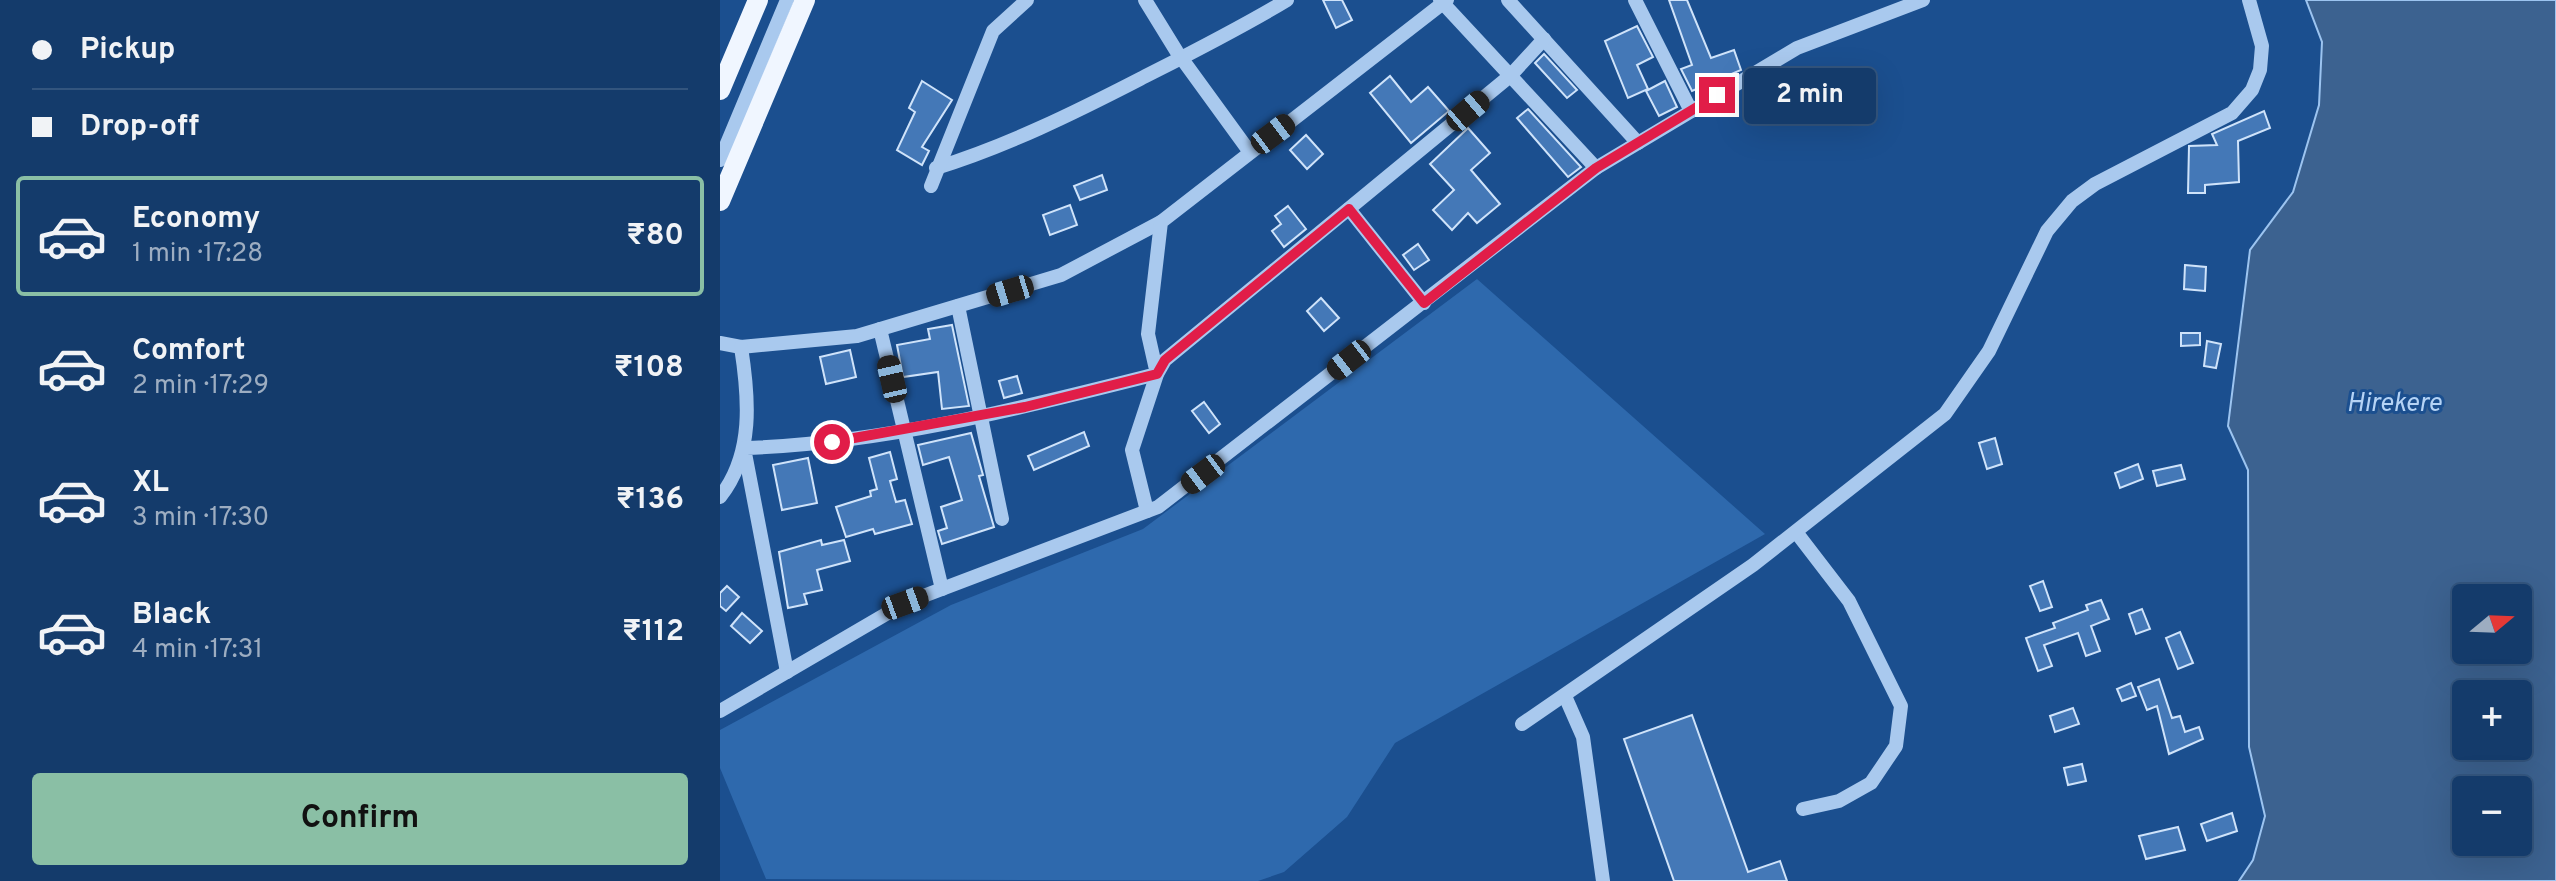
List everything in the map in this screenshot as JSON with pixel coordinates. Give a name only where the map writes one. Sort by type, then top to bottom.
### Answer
[{"type":"main road","points":[[720,90],[758,0]]},
{"type":"main road","points":[[720,201],[805,0]]},
{"type":"street","points":[[720,137],[779,0]]},
{"type":"street","points":[[720,160],[787,0]]},
{"type":"street","points":[[931,186],[993,31],[1027,0]]},
{"type":"street","points":[[1145,0],[1181,58],[1249,151]]},
{"type":"street","points":[[936,168],[973,157],[1067,116],[1287,0]]},
{"type":"street","points":[[1508,0],[1638,143]]},
{"type":"street","points":[[1635,0],[1691,111]]},
{"type":"street","points":[[720,711],[905,603],[1158,507],[1596,168],[1797,48],[1923,0]]},
{"type":"street","points":[[1522,724],[1796,532],[1945,414],[1989,351],[2047,231],[2072,201],[2095,184],[2232,113],[2242,101],[2260,70],[2262,46],[2249,0]]},
{"type":"street","points":[[720,343],[741,347],[857,336],[1061,275],[1161,222],[1443,1],[1596,168]]},
{"type":"street","points":[[1147,511],[1132,450],[1157,374],[1165,360],[1510,76],[1544,39]]},
{"type":"street","points":[[1349,209],[1424,303]]},
{"type":"street","points":[[1157,374],[1148,334],[1161,222]]},
{"type":"street","points":[[958,306],[1002,519]]},
{"type":"street","points":[[880,329],[942,589]]},
{"type":"street","points":[[741,347],[749,395],[744,448],[787,672]]},
{"type":"street","points":[[744,448],[808,446],[904,429],[981,415],[1157,374]]},
{"type":"street","points":[[720,497],[728,487],[744,448]]},
{"type":"street","points":[[1796,532],[1849,601],[1901,706],[1896,746],[1871,783],[1839,801],[1803,809]]},
{"type":"street","points":[[1565,696],[1583,737],[1603,881]]},
{"type":"shaded area","points":[[1477,279],[1765,534],[1395,743],[1347,817],[1284,872],[1258,881],[766,879],[720,768],[720,730],[951,605],[1143,529]]},
{"type":"water","name":"Hirekere","points":[[2306,0],[2556,0],[2556,881],[2239,881],[2253,860],[2265,816],[2249,747],[2248,470],[2228,426],[2250,250],[2293,192],[2319,105],[2322,42]]},
{"type":"building","points":[[1323,0],[1342,0],[1352,20],[1336,28]]},
{"type":"building","points":[[1669,0],[1687,0],[1711,58],[1734,50],[1741,70],[1692,91],[1681,69],[1692,65]]},
{"type":"building","points":[[1637,26],[1653,57],[1637,65],[1648,89],[1628,98],[1605,41]]},
{"type":"building","points":[[1544,54],[1577,90],[1567,98],[1535,63]]},
{"type":"building","points":[[1390,76],[1411,102],[1428,87],[1449,111],[1411,143],[1370,93]]},
{"type":"building","points":[[922,81],[952,100],[922,147],[929,151],[922,165],[897,150],[915,112],[909,108]]},
{"type":"building","points":[[1665,81],[1677,107],[1659,116],[1646,91]]},
{"type":"building","points":[[1528,109],[1581,167],[1568,177],[1517,118]]},
{"type":"building","points":[[2264,111],[2270,128],[2238,141],[2239,182],[2205,185],[2205,193],[2188,193],[2189,146],[2217,145],[2212,134]]},
{"type":"building","points":[[1468,128],[1490,153],[1471,170],[1500,204],[1477,223],[1468,213],[1452,230],[1433,210],[1454,190],[1430,164]]},
{"type":"building","points":[[1306,135],[1323,154],[1307,169],[1290,150]]},
{"type":"building","points":[[1102,175],[1107,190],[1080,200],[1074,186]]},
{"type":"building","points":[[1070,205],[1077,225],[1050,235],[1043,215]]},
{"type":"building","points":[[1288,206],[1306,229],[1284,247],[1272,231],[1281,224],[1275,216]]},
{"type":"building","points":[[1418,244],[1429,260],[1414,270],[1403,255]]},
{"type":"building","points":[[2185,265],[2206,267],[2205,291],[2184,289]]},
{"type":"building","points":[[1321,298],[1339,318],[1324,331],[1307,311]]},
{"type":"building","points":[[952,325],[969,406],[942,409],[938,372],[903,377],[897,345],[930,339],[928,329]]},
{"type":"building","points":[[2181,333],[2200,333],[2200,345],[2181,346]]},
{"type":"building","points":[[2207,341],[2221,344],[2216,368],[2204,366]]},
{"type":"building","points":[[850,350],[856,377],[826,384],[820,357]]},
{"type":"building","points":[[1017,376],[1022,393],[1004,398],[999,381]]},
{"type":"building","points":[[1204,402],[1220,424],[1209,433],[1192,411]]},
{"type":"building","points":[[1084,432],[1089,446],[1034,470],[1028,456]]},
{"type":"building","points":[[971,433],[983,475],[979,476],[994,527],[942,544],[938,531],[947,528],[941,507],[962,500],[949,457],[923,465],[918,445]]},
{"type":"building","points":[[1995,438],[2002,464],[1987,469],[1979,443]]},
{"type":"building","points":[[890,452],[897,479],[890,481],[896,502],[905,500],[912,524],[875,534],[873,529],[846,537],[836,507],[871,496],[870,491],[877,489],[869,458]]},
{"type":"building","points":[[808,458],[817,503],[782,510],[773,465]]},
{"type":"building","points":[[2138,464],[2143,479],[2120,488],[2115,473]]},
{"type":"building","points":[[2181,465],[2185,479],[2157,486],[2153,471]]},
{"type":"building","points":[[821,540],[822,545],[844,540],[850,561],[817,570],[822,590],[804,594],[807,604],[788,608],[779,552]]},
{"type":"building","points":[[2043,581],[2052,607],[2040,611],[2030,586]]},
{"type":"building","points":[[727,586],[739,597],[726,611],[720,606],[720,593]]},
{"type":"building","points":[[2101,600],[2109,619],[2091,626],[2100,651],[2086,656],[2078,633],[2044,645],[2052,666],[2038,671],[2026,638],[2055,628],[2053,623],[2088,610],[2086,605]]},
{"type":"building","points":[[2142,609],[2150,629],[2136,634],[2129,614]]},
{"type":"building","points":[[742,613],[762,631],[750,643],[731,626]]},
{"type":"building","points":[[2180,632],[2193,663],[2178,669],[2166,638]]},
{"type":"building","points":[[2159,679],[2172,718],[2180,716],[2185,732],[2199,727],[2203,739],[2169,754],[2157,706],[2147,710],[2138,687]]},
{"type":"building","points":[[2131,683],[2136,696],[2122,701],[2117,689]]},
{"type":"building","points":[[2073,708],[2079,724],[2055,732],[2050,716]]},
{"type":"building","points":[[1692,715],[1748,872],[1780,861],[1787,881],[1674,881],[1624,739]]},
{"type":"building","points":[[2082,764],[2086,781],[2068,785],[2064,768]]},
{"type":"building","points":[[2232,813],[2237,831],[2207,841],[2201,824]]},
{"type":"building","points":[[2178,827],[2185,850],[2146,859],[2139,836]]},
{"type":"route","points":[[832,442],[1025,407],[1157,374],[1165,360],[1349,209],[1424,303],[1596,168],[1717,95]]}]
